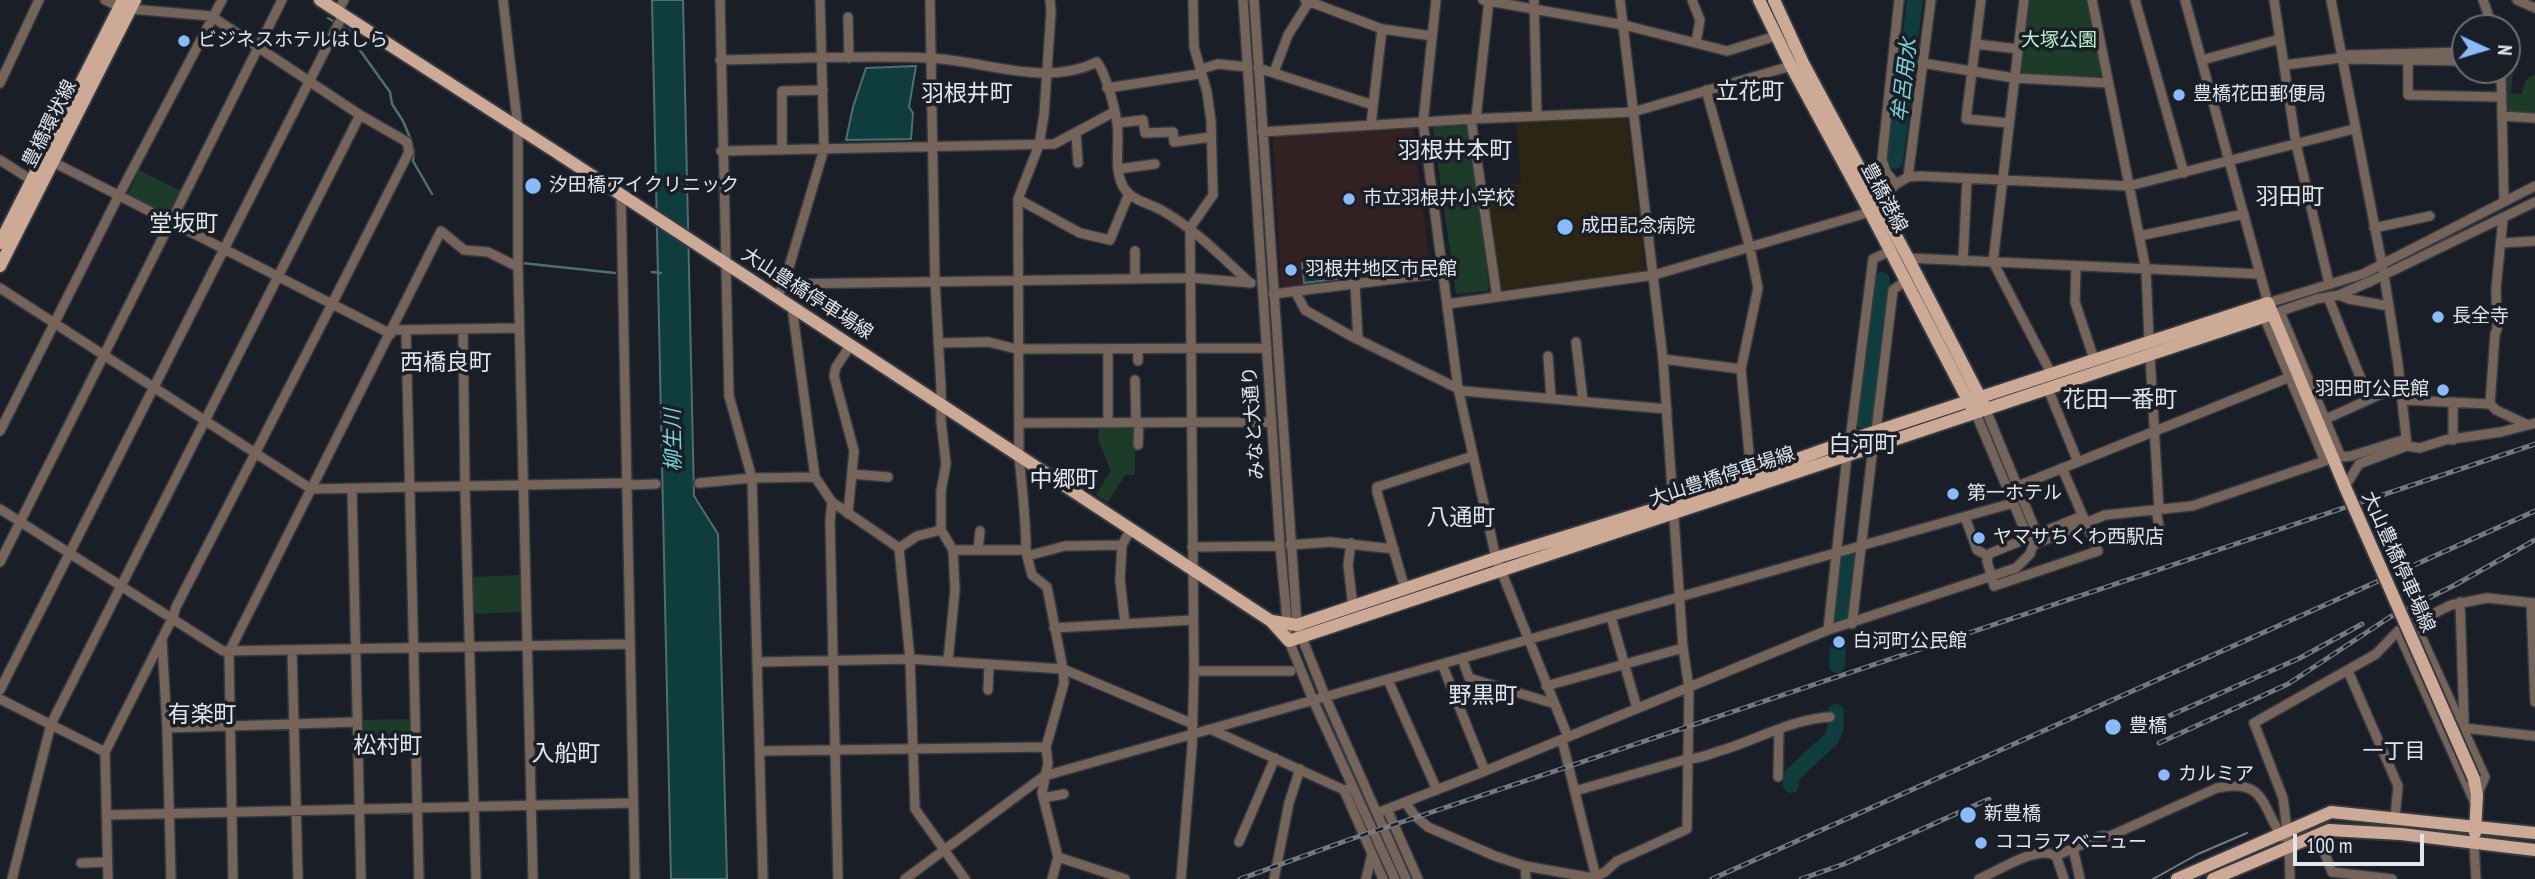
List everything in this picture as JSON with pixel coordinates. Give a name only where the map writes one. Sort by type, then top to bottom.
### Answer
[{"type":"main road","name":"豊橋港線","points":[[1759,0],[1791,66],[1874,208],[1908,257],[1981,407]]},
{"type":"main road","name":"豊橋港線","points":[[1773,0],[1874,208],[1890,251],[1968,402]]},
{"type":"main road","name":"大山豊橋停車場線","points":[[323,1],[342,9],[518,129],[1271,621],[1293,632],[1674,508],[1849,456],[1981,407],[2051,373],[2149,340],[2271,311]]},
{"type":"main road","name":"豊橋環状線","points":[[0,243],[36,183],[53,162],[127,4]]},
{"type":"main road","name":"豊橋環状線","points":[[0,266],[36,183],[127,4]]},
{"type":"main road","name":"大山豊橋停車場線","points":[[1674,508],[1751,474],[1872,433],[1968,402],[1981,407],[2048,389],[2150,356],[2271,311]]},
{"type":"main road","name":"大山豊橋停車場線","points":[[2271,311],[2345,487],[2474,779],[2477,801],[2474,844]]},
{"type":"main road","name":"大山豊橋停車場線","points":[[1293,632],[1405,589],[1499,564]]},
{"type":"main road","points":[[2177,879],[2331,812],[2535,833]]},
{"type":"main road","points":[[2213,879],[2317,834],[2340,829],[2535,850]]},
{"type":"street","points":[[0,83],[39,0]]},
{"type":"street","points":[[105,0],[211,16],[360,115],[407,142],[409,152],[176,607],[105,752],[107,879]]},
{"type":"street","points":[[0,431],[211,16],[222,0]]},
{"type":"street","points":[[0,562],[282,0]]},
{"type":"street","points":[[503,0],[518,129],[519,328],[533,879]]},
{"type":"street","points":[[720,0],[721,151],[729,396],[752,478],[763,879]]},
{"type":"street","points":[[776,297],[784,284],[824,149],[820,0]]},
{"type":"street","points":[[930,0],[935,282],[940,405],[946,464],[941,491],[941,530],[953,550],[955,590],[948,661]]},
{"type":"street","points":[[1050,0],[1044,115],[1039,145],[1018,199],[1018,281],[1019,456],[1026,553],[1032,575],[1047,587],[1064,683],[1046,747],[1048,763],[1044,776],[1043,797],[1058,857],[1052,879]]},
{"type":"street","points":[[1181,879],[1194,671],[1190,228],[1213,195],[1207,92],[1194,47],[1193,0]]},
{"type":"street","name":"みなと大通り","points":[[1243,0],[1262,132],[1285,546]]},
{"type":"street","name":"みなと大通り","points":[[1254,0],[1253,68],[1262,284],[1272,422],[1293,632],[1313,699],[1349,788],[1371,826],[1395,879]]},
{"type":"street","points":[[1274,72],[1288,36],[1307,0],[1382,29],[1432,36]]},
{"type":"street","points":[[1436,0],[1423,121],[1458,388],[1499,564],[1565,739],[1596,877]]},
{"type":"street","points":[[1405,802],[1415,816],[1428,827],[1495,856],[1525,866],[1593,878],[1617,861],[1686,829],[1689,688],[1679,598],[1667,409],[1654,275],[1620,0]]},
{"type":"street","points":[[1692,0],[1700,20],[1696,43]]},
{"type":"street","points":[[1896,184],[1886,172],[1882,159],[1899,0]]},
{"type":"street","points":[[1908,177],[1931,0]]},
{"type":"street","points":[[1980,0],[1966,119],[2009,123]]},
{"type":"street","points":[[2024,0],[1993,262],[2051,373]]},
{"type":"street","points":[[2092,0],[2146,270],[2149,340]]},
{"type":"street","points":[[2136,0],[2184,173]]},
{"type":"street","points":[[1988,556],[2083,520],[2105,515],[2192,506],[2325,461],[2290,377],[2185,0]]},
{"type":"street","points":[[2274,0],[2296,144],[2329,283]]},
{"type":"street","points":[[2331,0],[2383,270],[2407,442]]},
{"type":"street","points":[[2517,0],[2535,8]]},
{"type":"street","points":[[1497,297],[1474,118],[1487,1],[1534,4],[1727,51],[1776,36]]},
{"type":"street","points":[[1534,4],[1537,116]]},
{"type":"street","points":[[0,690],[310,80],[342,9]]},
{"type":"street","points":[[848,17],[849,58]]},
{"type":"street","points":[[1371,124],[1382,29]]},
{"type":"street","points":[[2202,60],[2280,39]]},
{"type":"street","points":[[1976,44],[2018,49]]},
{"type":"street","points":[[2284,65],[2347,55],[2451,52]]},
{"type":"street","points":[[720,60],[931,58],[1045,73],[1081,70],[1097,62],[1102,70],[1117,122],[1118,169],[1121,183],[1128,195],[1160,209],[1190,228],[1250,283]]},
{"type":"street","points":[[2341,58],[2451,61]]},
{"type":"street","points":[[2408,61],[2408,95],[2502,97]]},
{"type":"street","points":[[1922,63],[2014,78],[2108,83]]},
{"type":"street","points":[[1107,88],[1199,74],[1201,69],[1218,64],[1274,72],[1373,106]]},
{"type":"street","points":[[1262,132],[1633,111],[1791,66]]},
{"type":"street","points":[[2502,84],[2504,202]]},
{"type":"street","points":[[782,150],[782,92],[822,90]]},
{"type":"street","points":[[1706,90],[1758,288],[1741,369],[1751,474]]},
{"type":"street","points":[[721,151],[1054,144],[1114,112]]},
{"type":"street","points":[[12,879],[51,724],[360,115]]},
{"type":"street","points":[[2502,116],[2535,118]]},
{"type":"street","points":[[1117,122],[1143,120],[1144,133],[1173,132],[1174,142],[1211,136]]},
{"type":"street","points":[[1447,304],[1654,275],[1874,208],[1896,184],[1908,177],[2129,186],[2354,129]]},
{"type":"street","points":[[1076,133],[1078,163]]},
{"type":"street","points":[[0,160],[36,183]]},
{"type":"street","points":[[53,162],[391,332],[519,328]]},
{"type":"street","points":[[1118,169],[1155,164]]},
{"type":"street","points":[[1963,261],[1967,179]]},
{"type":"street","points":[[2271,311],[2339,295],[2535,187]]},
{"type":"street","points":[[1018,199],[1080,233],[1110,240],[1128,195]]},
{"type":"street","points":[[621,196],[635,879]]},
{"type":"street","points":[[2271,311],[2329,283],[2383,270],[2535,202]]},
{"type":"street","points":[[2139,236],[2244,214]]},
{"type":"street","points":[[2374,228],[2430,216]]},
{"type":"street","points":[[2490,404],[2503,218]]},
{"type":"street","points":[[233,879],[229,652],[441,231],[464,250],[488,252],[518,267]]},
{"type":"street","points":[[2501,243],[2535,241]]},
{"type":"street","points":[[1135,251],[1135,279]]},
{"type":"street","points":[[1851,440],[1873,259],[1890,251]]},
{"type":"street","points":[[1908,257],[2260,274]]},
{"type":"street","points":[[2076,267],[2075,302],[2094,359]]},
{"type":"street","points":[[1273,294],[1443,273]]},
{"type":"street","points":[[784,284],[1190,279],[1262,284]]},
{"type":"street","points":[[1872,433],[1893,290],[1905,281]]},
{"type":"street","points":[[1355,284],[1358,339]]},
{"type":"street","points":[[0,288],[255,455],[312,489],[656,484]]},
{"type":"street","points":[[1295,291],[1305,310],[1458,388],[1667,409]]},
{"type":"street","points":[[2339,295],[2389,306]]},
{"type":"street","points":[[2328,297],[2369,399]]},
{"type":"street","points":[[792,307],[814,477],[832,502],[899,548]]},
{"type":"street","points":[[2271,311],[2326,418],[2341,457],[2407,442],[2420,448],[2532,424]]},
{"type":"street","points":[[463,329],[476,879]]},
{"type":"street","points":[[406,331],[419,879]]},
{"type":"street","points":[[938,342],[989,342],[1020,349],[1267,348]]},
{"type":"street","points":[[1576,342],[1583,401]]},
{"type":"street","points":[[848,514],[853,443],[834,376],[836,367],[850,346]]},
{"type":"street","points":[[1108,349],[1108,423]]},
{"type":"street","points":[[1138,349],[1138,362]]},
{"type":"street","points":[[1548,356],[1551,398]]},
{"type":"street","points":[[2150,356],[2160,532]]},
{"type":"street","points":[[1663,359],[1741,369]]},
{"type":"street","points":[[2018,486],[2290,377]]},
{"type":"street","points":[[1135,380],[1138,445]]},
{"type":"street","points":[[2326,418],[2401,385]]},
{"type":"street","points":[[2048,389],[2078,462]]},
{"type":"street","points":[[2403,400],[2490,404],[2496,410],[2532,424]]},
{"type":"street","points":[[2453,440],[2454,402]]},
{"type":"street","points":[[1379,818],[1387,809],[1828,630],[2016,568],[2030,542],[2018,486],[1981,407]]},
{"type":"street","points":[[1981,407],[2013,503],[2030,542]]},
{"type":"street","points":[[1019,422],[1272,422]]},
{"type":"street","points":[[2345,487],[2358,464],[2407,442]]},
{"type":"street","points":[[1852,624],[1862,545],[1869,449]]},
{"type":"street","points":[[1405,589],[1377,487],[1473,456]]},
{"type":"street","points":[[1828,630],[1849,456]]},
{"type":"street","points":[[1988,556],[1994,586],[2098,551],[2062,468]]},
{"type":"street","points":[[852,474],[888,477]]},
{"type":"street","points":[[699,483],[752,478],[814,477]]},
{"type":"street","points":[[352,490],[361,879]]},
{"type":"street","points":[[832,502],[832,661],[838,879]]},
{"type":"street","points":[[905,879],[945,852],[1044,776],[1192,729],[1210,729],[2013,503]]},
{"type":"street","points":[[0,509],[223,651],[630,643]]},
{"type":"street","points":[[1965,517],[1977,550],[1988,556]]},
{"type":"street","points":[[1125,623],[1120,580],[1122,545],[1131,529]]},
{"type":"street","points":[[899,548],[918,536],[941,530]]},
{"type":"street","points":[[978,550],[980,531]]},
{"type":"street","points":[[1351,543],[1348,565],[1353,607]]},
{"type":"street","points":[[1192,547],[1351,543],[1394,549]]},
{"type":"street","points":[[953,550],[1026,553],[1065,546],[1122,545]]},
{"type":"street","points":[[899,548],[910,659],[915,809],[965,879]]},
{"type":"street","points":[[2284,832],[2283,798],[2254,723],[2376,654],[2398,631],[2460,602],[2487,598],[2533,603],[2535,702]]},
{"type":"street","points":[[2460,602],[2464,728]]},
{"type":"street","points":[[1611,617],[1637,708]]},
{"type":"street","points":[[1054,628],[1192,620]]},
{"type":"street","points":[[2416,623],[2485,777],[2477,801]]},
{"type":"street","points":[[2398,631],[2477,801]]},
{"type":"street","name":"みなと大通り","points":[[1293,632],[1325,696],[1406,879]]},
{"type":"street","points":[[162,640],[170,879]]},
{"type":"street","points":[[1546,686],[1683,648]]},
{"type":"street","points":[[292,651],[298,879]]},
{"type":"street","points":[[1462,658],[1469,678],[1552,703]]},
{"type":"street","points":[[758,662],[910,659],[1063,668],[1192,729]]},
{"type":"street","points":[[988,690],[989,664]]},
{"type":"street","points":[[1442,664],[1485,771]]},
{"type":"street","points":[[1194,671],[1291,671]]},
{"type":"street","points":[[2348,671],[2398,786],[2395,818]]},
{"type":"street","points":[[1388,680],[1437,790]]},
{"type":"street","points":[[0,699],[105,752]]},
{"type":"street","points":[[1575,791],[1695,759],[1741,745],[1779,729],[1830,717]]},
{"type":"street","points":[[167,728],[357,722]]},
{"type":"street","points":[[2464,728],[2535,736]]},
{"type":"street","points":[[1210,729],[1349,788],[1383,879]]},
{"type":"street","points":[[1778,777],[1779,729]]},
{"type":"street","points":[[760,751],[1046,747]]},
{"type":"street","points":[[1239,842],[1275,758]]},
{"type":"street","points":[[1274,879],[1289,803],[1300,769]]},
{"type":"street","points":[[2056,856],[2217,788],[2244,785],[2260,796],[2284,832],[2290,846],[2290,879]]},
{"type":"street","points":[[1043,797],[1064,794]]},
{"type":"street","points":[[106,815],[633,803]]},
{"type":"street","points":[[1387,809],[1418,879]]},
{"type":"street","points":[[2317,834],[2332,872],[2392,879]]},
{"type":"street","points":[[2474,844],[2476,879]]},
{"type":"street","points":[[2073,848],[2080,879]]},
{"type":"street","points":[[1979,879],[2038,852],[2050,852],[2056,856],[2064,879]]},
{"type":"street","points":[[1366,879],[1372,854]]},
{"type":"street","points":[[1058,857],[1125,879]]},
{"type":"street","points":[[81,863],[107,862]]},
{"type":"street","points":[[1525,866],[1526,879]]},
{"type":"shaded area","name":"成田記念病院","points":[[1622,116],[1627,120],[1645,270],[1499,290],[1485,186],[1521,183],[1516,121]]},
{"type":"shaded area","name":"市立羽根井小学校","points":[[1413,129],[1431,271],[1285,289],[1281,287],[1273,141],[1276,136]]},
{"type":"green space","name":"大塚公園","points":[[2030,0],[2086,0],[2102,74],[2099,77],[2024,74],[2021,71]]},
{"type":"green space","points":[[2535,75],[2535,116],[2508,114],[2505,111],[2504,84],[2512,84],[2511,93],[2522,94],[2529,77]]},
{"type":"green space","points":[[1466,124],[1469,127],[1489,287],[1487,291],[1456,294],[1433,129],[1435,126]]},
{"type":"green space","points":[[139,170],[181,191],[169,215],[128,194]]},
{"type":"green space","points":[[1099,427],[1135,427],[1135,475],[1125,475],[1108,502],[1096,495],[1111,470],[1098,440]]},
{"type":"green space","points":[[521,575],[522,612],[472,614],[471,577]]},
{"type":"green space","points":[[411,719],[412,749],[361,749],[361,720]]},
{"type":"water","name":"柳生川","points":[[652,0],[683,0],[694,496],[718,534],[727,879],[671,879]]},
{"type":"water","points":[[916,66],[909,107],[913,113],[911,139],[846,140],[866,68]]},
{"type":"water","points":[[1335,259],[1337,279],[1304,283],[1302,263]]},
{"type":"waterway","name":"牟呂用水","points":[[1895,161],[1915,0]]},
{"type":"waterway","points":[[328,18],[355,35],[354,42],[390,92],[392,104],[411,140],[413,161],[432,194]]},
{"type":"waterway","points":[[522,263],[615,273]]},
{"type":"waterway","points":[[652,272],[661,273]]},
{"type":"waterway","name":"牟呂用水","points":[[1865,422],[1882,280]]},
{"type":"waterway","name":"牟呂用水","points":[[1841,615],[1848,560]]},
{"type":"waterway","name":"牟呂用水","points":[[1837,665],[1838,650]]},
{"type":"waterway","name":"牟呂用水","points":[[1791,785],[1791,776],[1831,739],[1835,731],[1836,712]]},
{"type":"tram line","points":[[2153,879],[2198,854],[2247,833]]},
{"type":"railway","points":[[1240,879],[1348,840],[2535,444]]},
{"type":"railway","points":[[1712,879],[2535,511]]},
{"type":"railway","points":[[2159,743],[2288,684],[2390,617],[2455,585],[2535,540]]},
{"type":"railway","points":[[2144,727],[2300,658],[2362,624]]},
{"type":"railway","points":[[1801,879],[1844,864],[1989,799]]},
{"type":"place","name":"ビジネスホテルはしら","points":[[184,41]]},
{"type":"place","name":"豊橋花田郵便局","points":[[2179,95]]},
{"type":"place","name":"汐田橋アイクリニック","points":[[533,186]]},
{"type":"place","name":"市立羽根井小学校","points":[[1349,199]]},
{"type":"place","name":"成田記念病院","points":[[1565,227]]},
{"type":"place","name":"羽根井地区市民館","points":[[1291,270]]},
{"type":"place","name":"長全寺","points":[[2438,317]]},
{"type":"place","name":"羽田町公民館","points":[[2443,390]]},
{"type":"place","name":"第一ホテル","points":[[1953,494]]},
{"type":"place","name":"ヤマサちくわ西駅店","points":[[1979,538]]},
{"type":"place","name":"白河町公民館","points":[[1839,642]]},
{"type":"place","name":"豊橋","points":[[2113,727]]},
{"type":"place","name":"カルミア","points":[[2164,775]]},
{"type":"place","name":"新豊橋","points":[[1968,815]]},
{"type":"place","name":"ココラアベニュー","points":[[1981,843]]},
{"type":"district","name":"立花町","points":[[1750,92]]},
{"type":"district","name":"羽根井町","points":[[967,94]]},
{"type":"district","name":"羽根井本町","points":[[1455,151]]},
{"type":"district","name":"羽田町","points":[[2290,197]]},
{"type":"district","name":"堂坂町","points":[[184,224]]},
{"type":"district","name":"西橋良町","points":[[446,363]]},
{"type":"district","name":"花田一番町","points":[[2120,400]]},
{"type":"district","name":"白河町","points":[[1863,445]]},
{"type":"district","name":"中郷町","points":[[1064,480]]},
{"type":"district","name":"八通町","points":[[1461,518]]},
{"type":"district","name":"野黒町","points":[[1483,696]]},
{"type":"district","name":"有楽町","points":[[202,715]]},
{"type":"district","name":"松村町","points":[[388,746]]},
{"type":"district","name":"一丁目","points":[[2394,752]]},
{"type":"district","name":"入船町","points":[[566,754]]}]
